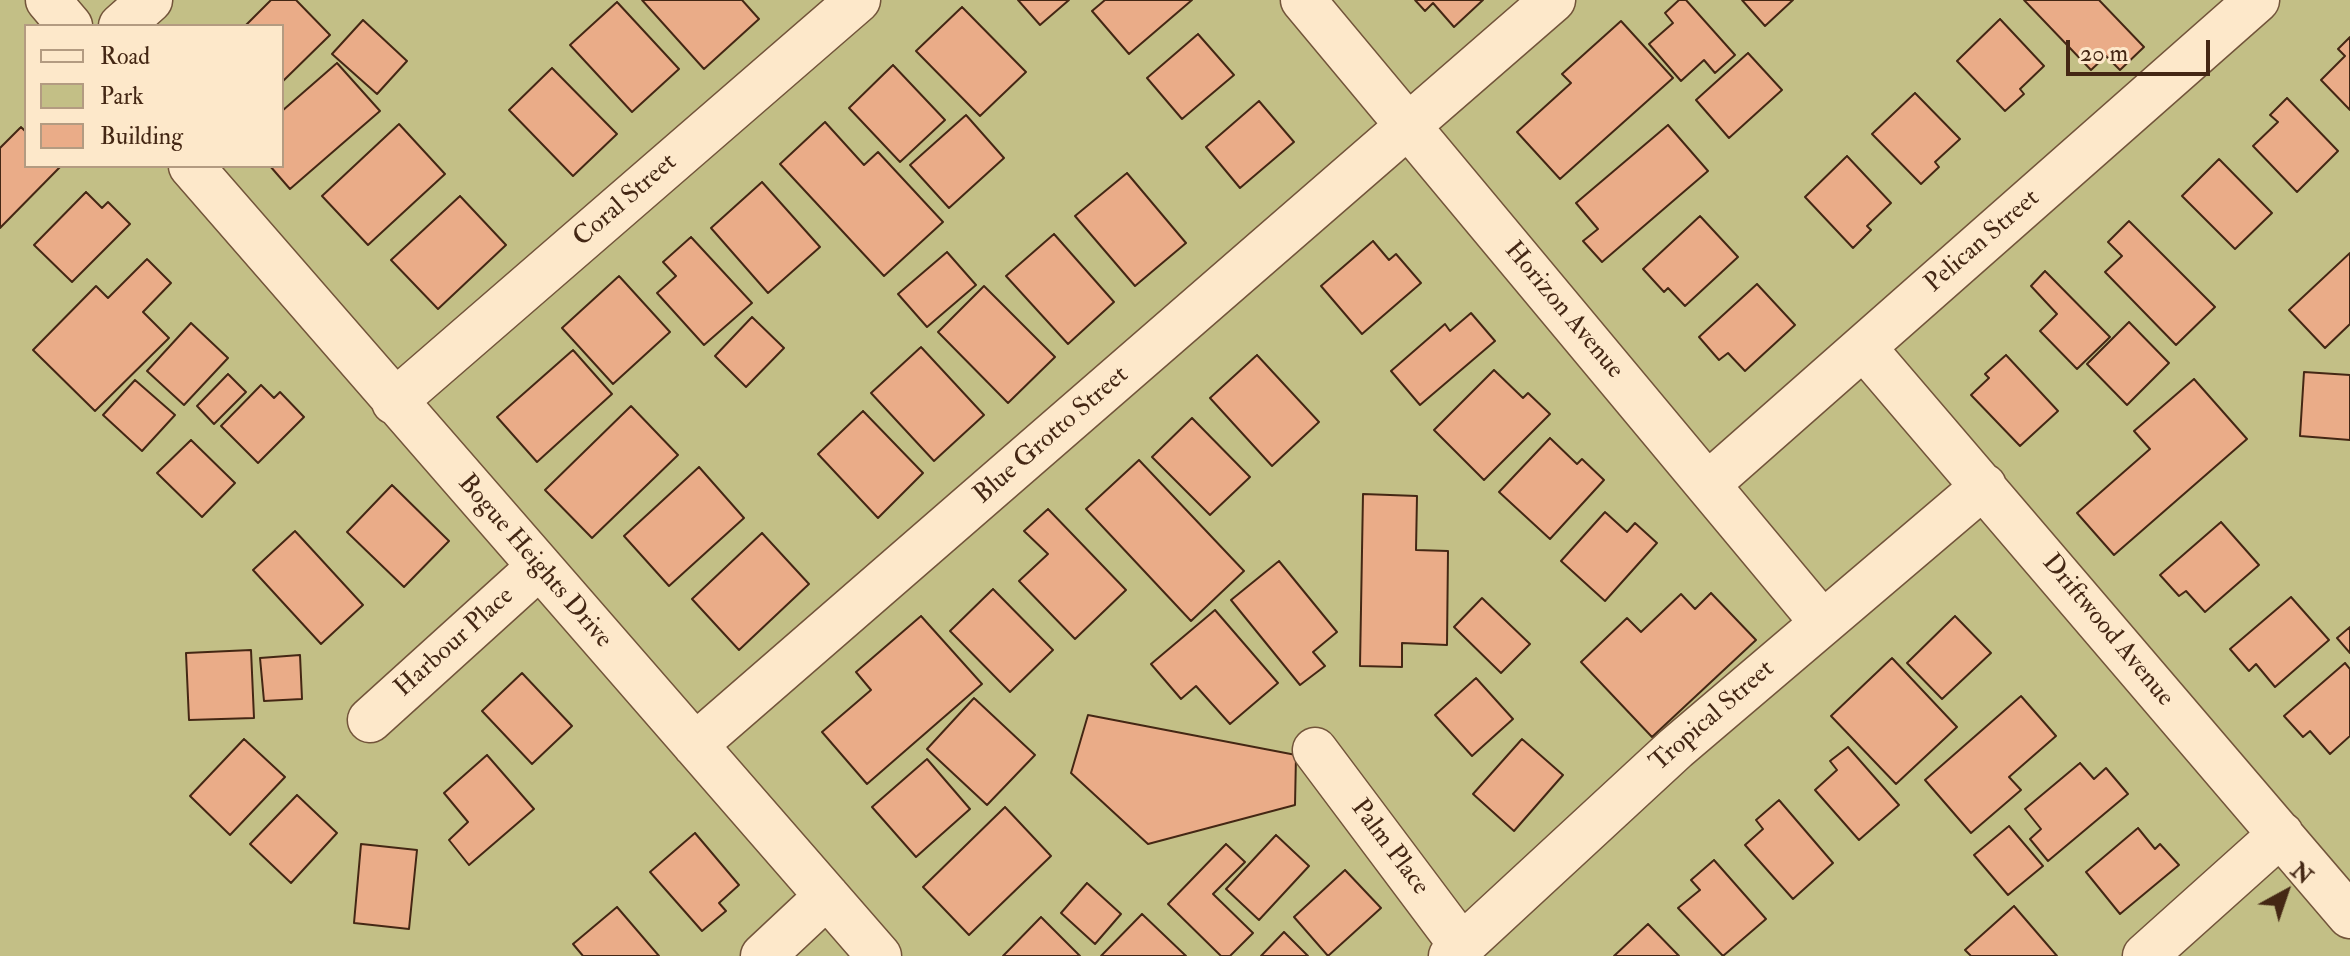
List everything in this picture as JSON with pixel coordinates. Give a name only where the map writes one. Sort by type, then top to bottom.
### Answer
[{"type":"street","points":[[48,0],[68,24]]},
{"type":"street","points":[[123,24],[150,0]]},
{"type":"street","name":"Coral Street","points":[[394,402],[858,0]]},
{"type":"street","name":"Horizon Avenue","points":[[1303,0],[1822,622]]},
{"type":"street","name":"Blue Grotto Street","points":[[695,745],[1553,0]]},
{"type":"street","name":"Pelican Street","points":[[1708,484],[2257,0]]},
{"type":"street","name":"Bogue Heights Drive","points":[[193,168],[879,956]]},
{"type":"street","name":"Driftwood Avenue","points":[[1864,348],[2350,916]]},
{"type":"street","name":"Tropical Street","points":[[1456,951],[1676,748],[1984,486]]},
{"type":"street","name":"Harbour Place","points":[[370,720],[539,567]]},
{"type":"street","name":"Palm Place","points":[[1315,750],[1456,951]]},
{"type":"street","points":[[2145,956],[2281,834]]},
{"type":"street","points":[[763,956],[827,896]]},
{"type":"green space","points":[[0,0],[2350,0],[2350,956],[0,956]]},
{"type":"building","points":[[271,0],[296,0],[330,35],[284,80],[284,24],[247,24]]},
{"type":"building","points":[[642,0],[742,0],[759,19],[704,69]]},
{"type":"building","points":[[1018,0],[1069,0],[1040,25]]},
{"type":"building","points":[[1105,0],[1192,0],[1129,54],[1092,11]]},
{"type":"building","points":[[1415,0],[1483,0],[1454,27],[1433,3],[1425,11]]},
{"type":"building","points":[[1679,0],[1686,0],[1735,55],[1715,73],[1704,60],[1681,81],[1649,44],[1673,23],[1665,13]]},
{"type":"building","points":[[1742,0],[1793,0],[1765,26]]},
{"type":"building","points":[[2024,0],[2099,0],[2144,47],[2120,70],[2106,56],[2091,70]]},
{"type":"building","points":[[617,2],[679,69],[632,112],[570,45]]},
{"type":"building","points":[[962,7],[1026,72],[980,116],[916,51]]},
{"type":"building","points":[[2000,19],[2044,66],[2020,89],[2024,94],[2005,111],[1957,61]]},
{"type":"building","points":[[363,20],[407,61],[377,94],[332,54]]},
{"type":"building","points":[[1621,21],[1673,78],[1560,179],[1517,132],[1571,83],[1562,74]]},
{"type":"building","points":[[1198,34],[1234,75],[1182,119],[1147,78]]},
{"type":"building","points":[[2350,37],[2350,110],[2321,80],[2345,56],[2338,49]]},
{"type":"building","points":[[1748,53],[1782,90],[1729,138],[1696,100]]},
{"type":"building","points":[[337,63],[380,111],[290,189],[272,168],[284,168],[284,109]]},
{"type":"building","points":[[893,65],[945,120],[900,162],[849,108]]},
{"type":"building","points":[[552,68],[617,134],[573,176],[509,110]]},
{"type":"building","points":[[1915,93],[1960,139],[1935,162],[1939,167],[1921,184],[1872,134]]},
{"type":"building","points":[[2287,98],[2338,151],[2297,192],[2253,146],[2278,122],[2270,115]]},
{"type":"building","points":[[1259,101],[1294,142],[1240,188],[1206,147]]},
{"type":"building","points":[[966,115],[1004,158],[949,208],[910,165]]},
{"type":"building","points":[[825,122],[864,165],[878,152],[943,222],[884,276],[780,164]]},
{"type":"building","points":[[399,124],[445,174],[368,245],[322,196]]},
{"type":"building","points":[[1668,125],[1708,171],[1602,262],[1583,241],[1598,229],[1576,203]]},
{"type":"building","points":[[21,127],[24,130],[24,168],[59,168],[0,228],[0,148]]},
{"type":"building","points":[[1847,156],[1891,203],[1867,226],[1871,230],[1853,248],[1805,197]]},
{"type":"building","points":[[2219,159],[2272,213],[2235,249],[2182,196]]},
{"type":"building","points":[[1127,173],[1186,243],[1135,286],[1075,216]]},
{"type":"building","points":[[762,182],[820,247],[768,293],[711,228]]},
{"type":"building","points":[[86,192],[102,208],[108,202],[130,224],[72,282],[34,245]]},
{"type":"building","points":[[460,196],[506,245],[438,309],[391,260]]},
{"type":"building","points":[[1700,216],[1738,257],[1685,306],[1668,288],[1664,292],[1643,269]]},
{"type":"building","points":[[2129,221],[2215,307],[2176,345],[2105,272],[2122,256],[2108,242]]},
{"type":"building","points":[[1054,234],[1114,302],[1068,344],[1006,276]]},
{"type":"building","points":[[691,237],[752,303],[704,345],[657,293],[676,276],[663,262]]},
{"type":"building","points":[[1373,241],[1389,260],[1396,254],[1421,283],[1362,334],[1321,286]]},
{"type":"building","points":[[947,252],[976,285],[927,327],[898,294]]},
{"type":"building","points":[[2350,253],[2350,324],[2325,348],[2289,310]]},
{"type":"building","points":[[147,259],[171,283],[143,312],[169,338],[95,411],[33,350],[96,286],[108,298]]},
{"type":"building","points":[[2045,271],[2110,337],[2077,369],[2040,331],[2057,314],[2031,286]]},
{"type":"building","points":[[619,276],[670,332],[613,384],[562,328]]},
{"type":"building","points":[[1757,284],[1795,325],[1745,371],[1728,353],[1719,360],[1699,337]]},
{"type":"building","points":[[984,286],[1055,357],[1008,403],[938,332]]},
{"type":"building","points":[[1471,313],[1495,341],[1420,405],[1391,371],[1445,324],[1450,331]]},
{"type":"building","points":[[752,317],[784,348],[746,387],[715,356]]},
{"type":"building","points":[[2129,322],[2169,363],[2127,405],[2087,364]]},
{"type":"building","points":[[191,323],[228,358],[184,405],[147,371]]},
{"type":"building","points":[[921,347],[984,415],[934,461],[871,393]]},
{"type":"building","points":[[573,350],[612,394],[537,462],[497,417]]},
{"type":"building","points":[[1257,355],[1319,422],[1272,466],[1210,398]]},
{"type":"building","points":[[2006,355],[2058,411],[2020,446],[1971,395],[1989,378],[1985,374]]},
{"type":"building","points":[[1494,370],[1523,398],[1528,393],[1550,414],[1484,480],[1434,430]]},
{"type":"building","points":[[2304,372],[2350,375],[2350,440],[2300,436]]},
{"type":"building","points":[[228,374],[246,392],[214,424],[197,406]]},
{"type":"building","points":[[2194,379],[2247,439],[2114,555],[2077,513],[2150,449],[2134,431]]},
{"type":"building","points":[[135,380],[175,415],[142,451],[103,415]]},
{"type":"building","points":[[261,385],[274,398],[280,392],[304,417],[258,463],[221,426]]},
{"type":"building","points":[[631,406],[678,455],[592,538],[545,490]]},
{"type":"building","points":[[863,411],[923,473],[878,518],[818,454]]},
{"type":"building","points":[[1192,418],[1250,477],[1210,515],[1152,457]]},
{"type":"building","points":[[1550,438],[1577,464],[1582,459],[1604,480],[1550,539],[1499,492]]},
{"type":"building","points":[[191,440],[235,483],[202,517],[157,473]]},
{"type":"building","points":[[1139,460],[1244,571],[1191,621],[1086,509]]},
{"type":"building","points":[[699,467],[744,518],[669,586],[624,536]]},
{"type":"building","points":[[392,485],[449,541],[404,587],[347,532]]},
{"type":"building","points":[[1363,494],[1417,496],[1416,550],[1448,551],[1447,645],[1402,643],[1402,667],[1360,666]]},
{"type":"building","points":[[1048,509],[1126,590],[1075,639],[1019,581],[1048,554],[1024,531]]},
{"type":"building","points":[[1605,512],[1627,532],[1635,523],[1657,543],[1605,601],[1561,561]]},
{"type":"building","points":[[2221,522],[2259,565],[2205,612],[2186,591],[2179,596],[2160,575]]},
{"type":"building","points":[[295,531],[363,605],[321,644],[253,570]]},
{"type":"building","points":[[762,533],[809,584],[739,650],[692,599]]},
{"type":"building","points":[[1279,561],[1337,632],[1313,652],[1325,666],[1300,685],[1231,600]]},
{"type":"building","points":[[993,589],[1053,650],[1010,692],[950,631]]},
{"type":"building","points":[[1711,593],[1756,640],[1652,737],[1581,662],[1627,618],[1641,632],[1681,594],[1695,609]]},
{"type":"building","points":[[2291,597],[2329,640],[2275,687],[2256,664],[2249,671],[2230,649]]},
{"type":"building","points":[[1482,598],[1530,644],[1501,673],[1454,627]]},
{"type":"building","points":[[1215,610],[1278,683],[1230,724],[1196,686],[1181,699],[1151,664]]},
{"type":"building","points":[[921,616],[982,684],[867,784],[822,732],[871,690],[856,672]]},
{"type":"building","points":[[1955,616],[1991,653],[1942,699],[1907,663]]},
{"type":"building","points":[[2350,627],[2350,653],[2337,638]]},
{"type":"building","points":[[251,650],[254,718],[189,720],[186,653]]},
{"type":"building","points":[[300,655],[302,699],[264,701],[260,658]]},
{"type":"building","points":[[1892,658],[1957,727],[1896,784],[1831,716]]},
{"type":"building","points":[[2345,663],[2350,669],[2350,736],[2330,754],[2310,731],[2303,737],[2284,716]]},
{"type":"building","points":[[522,673],[572,726],[532,764],[482,711]]},
{"type":"building","points":[[1476,678],[1513,719],[1472,756],[1435,715]]},
{"type":"building","points":[[2021,696],[2056,736],[2009,777],[2021,790],[1971,833],[1925,780]]},
{"type":"building","points":[[974,698],[1035,755],[987,805],[927,749]]},
{"type":"building","points":[[1088,715],[1296,755],[1295,805],[1148,844],[1071,773]]},
{"type":"building","points":[[244,739],[285,777],[230,835],[190,796]]},
{"type":"building","points":[[1522,739],[1563,775],[1514,831],[1473,794]]},
{"type":"building","points":[[1848,747],[1899,805],[1859,840],[1815,790],[1837,770],[1830,761]]},
{"type":"building","points":[[487,755],[534,809],[469,865],[449,840],[468,822],[444,793]]},
{"type":"building","points":[[927,759],[970,809],[916,857],[872,807]]},
{"type":"building","points":[[2080,763],[2094,779],[2106,768],[2128,794],[2048,861],[2030,839],[2041,829],[2025,809]]},
{"type":"building","points":[[297,795],[337,833],[291,883],[250,844]]},
{"type":"building","points":[[1779,800],[1833,863],[1793,899],[1745,845],[1763,829],[1756,820]]},
{"type":"building","points":[[1005,807],[1051,856],[969,935],[923,887]]},
{"type":"building","points":[[2009,826],[2043,866],[2008,895],[1974,855]]},
{"type":"building","points":[[2138,828],[2155,849],[2160,844],[2179,865],[2120,914],[2086,872]]},
{"type":"building","points":[[695,833],[739,885],[719,903],[726,911],[702,931],[650,872]]},
{"type":"building","points":[[1276,835],[1309,866],[1259,920],[1226,889]]},
{"type":"building","points":[[361,844],[417,850],[409,929],[354,923]]},
{"type":"building","points":[[1226,844],[1245,862],[1213,894],[1253,933],[1230,956],[1221,956],[1168,904]]},
{"type":"building","points":[[1714,860],[1766,919],[1723,956],[1678,908],[1700,890],[1691,880]]},
{"type":"building","points":[[1345,870],[1381,908],[1328,956],[1294,917]]},
{"type":"building","points":[[1087,883],[1121,914],[1095,944],[1061,913]]},
{"type":"building","points":[[2014,906],[2057,956],[1971,956],[1965,950]]},
{"type":"building","points":[[617,907],[659,956],[583,956],[573,944]]},
{"type":"building","points":[[1142,914],[1186,956],[1101,956]]},
{"type":"building","points":[[1041,917],[1080,956],[1003,956]]},
{"type":"building","points":[[1648,924],[1679,956],[1614,956]]},
{"type":"building","points":[[1284,932],[1308,956],[1261,956]]}]
